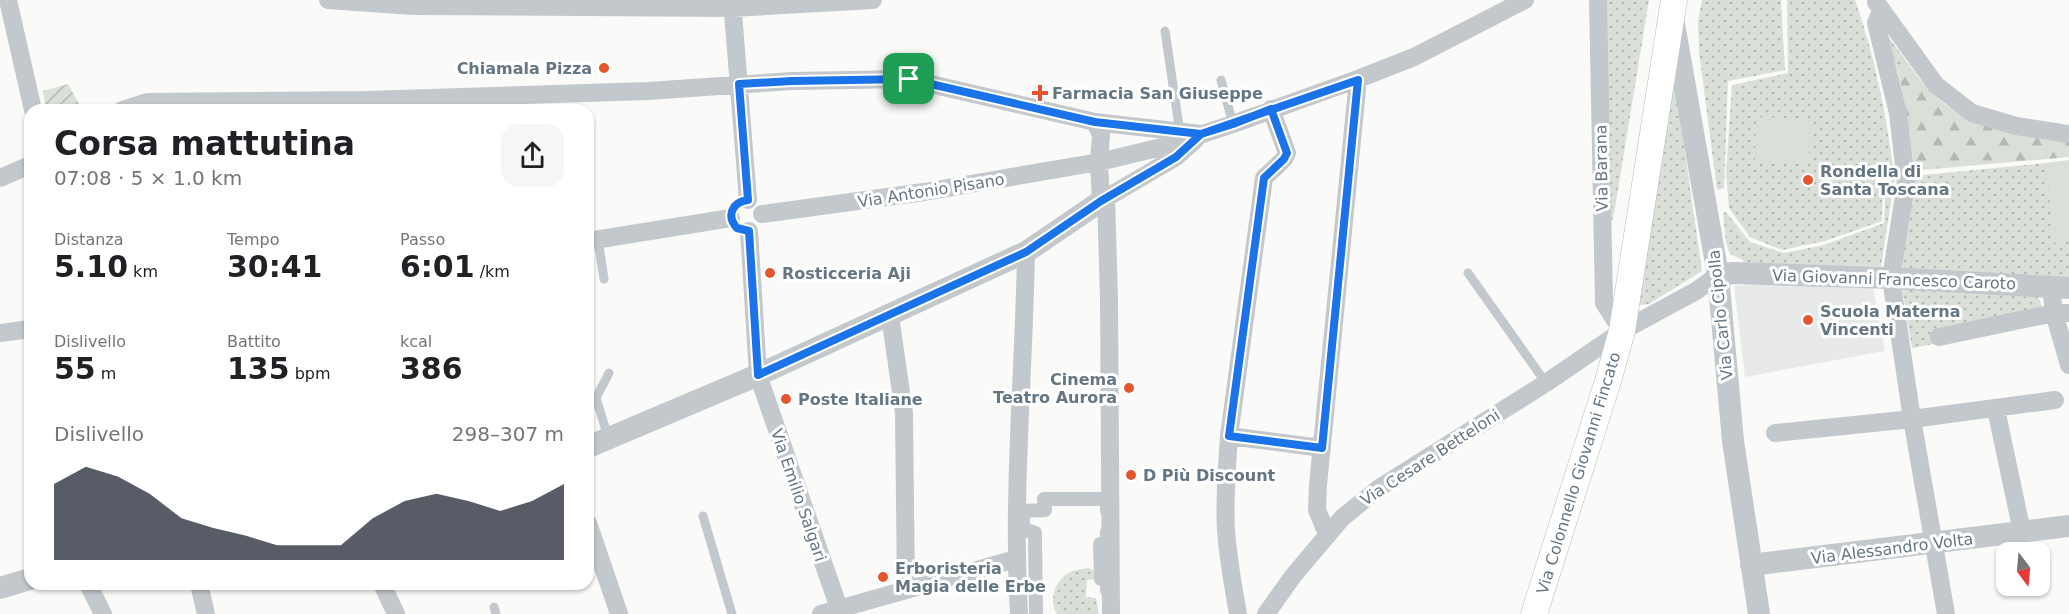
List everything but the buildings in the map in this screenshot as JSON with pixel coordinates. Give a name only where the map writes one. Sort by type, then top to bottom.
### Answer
[{"type":"main road","points":[[1622,331],[1673,8]]},
{"type":"main road","name":"Via Colonnello Giovanni Fincato","points":[[1534,614],[1622,331]]},
{"type":"street","points":[[8,0],[32,104]]},
{"type":"street","points":[[331,0],[412,6],[732,4],[873,0]]},
{"type":"street","name":"Via Antonio Pisano","points":[[762,214],[924,192],[1099,162],[1166,146],[1358,80],[1414,57],[1525,0]]},
{"type":"street","name":"Via Barana","points":[[1598,0],[1604,303],[1622,331]]},
{"type":"street","points":[[732,4],[748,200]]},
{"type":"street","points":[[1879,5],[1936,85],[1972,113],[2016,126],[2069,134]]},
{"type":"street","points":[[1879,5],[1876,23],[1898,113],[1906,183],[1891,278],[1912,419],[1946,614]]},
{"type":"street","name":"Via Carlo Cipolla","points":[[1673,8],[1718,275],[1733,441],[1759,614]]},
{"type":"street","points":[[386,104],[648,91],[792,81],[909,79],[1095,122],[1201,134]]},
{"type":"street","points":[[1327,534],[1317,510],[1358,80]]},
{"type":"street","points":[[141,104],[147,102],[293,104]]},
{"type":"street","points":[[1238,614],[1230,571],[1226,528],[1229,436],[1264,178],[1284,159],[1287,153],[1271,109]]},
{"type":"street","points":[[1095,122],[1101,135],[1099,162],[1104,199],[1109,299],[1111,614]]},
{"type":"street","points":[[594,445],[758,375],[1026,252],[1104,199],[1176,157],[1201,134]]},
{"type":"street","points":[[0,178],[24,168]]},
{"type":"street","points":[[748,200],[757,204],[762,214],[759,225],[749,231],[737,228],[731,218],[735,205],[748,200]]},
{"type":"street","points":[[594,240],[731,218]]},
{"type":"street","name":"Via Emilio Salgari","points":[[749,231],[758,375],[839,612]]},
{"type":"street","points":[[1019,614],[1016,490],[1026,252]]},
{"type":"street","name":"Via Giovanni Francesco Caroto","points":[[1718,275],[1732,273],[1891,278],[2060,287]]},
{"type":"street","points":[[1622,331],[1696,291],[1718,275]]},
{"type":"street","points":[[2060,287],[2069,366]]},
{"type":"street","points":[[1939,337],[2062,313]]},
{"type":"street","points":[[890,316],[904,413],[906,590]]},
{"type":"street","points":[[0,333],[24,330]]},
{"type":"street","name":"Via Cesare Betteloni","points":[[1266,614],[1327,534],[1342,518],[1379,488],[1622,331]]},
{"type":"street","points":[[1775,433],[1912,419],[2055,400]]},
{"type":"street","points":[[1996,408],[2022,532]]},
{"type":"street","points":[[1229,436],[1322,448]]},
{"type":"street","points":[[1036,614],[1035,533],[1023,529],[1023,511],[1044,510],[1044,499],[1107,499],[1107,544],[1100,544],[1101,579],[1107,579],[1107,614],[1102,614]]},
{"type":"street","name":"Via Alessandro Volta","points":[[1751,565],[2069,526]]},
{"type":"street","points":[[594,541],[619,614]]},
{"type":"street","points":[[821,614],[839,612],[906,590],[1016,559]]},
{"type":"street","points":[[0,588],[24,581]]},
{"type":"street","points":[[91,590],[103,614]]},
{"type":"street","points":[[200,590],[206,614]]},
{"type":"street","points":[[385,590],[396,614]]},
{"type":"lane","points":[[1165,31],[1180,133]]},
{"type":"lane","points":[[1221,80],[1233,124]]},
{"type":"lane","points":[[594,244],[604,279]]},
{"type":"lane","points":[[1468,273],[1546,382]]},
{"type":"lane","points":[[609,373],[596,398],[609,439]]},
{"type":"lane","points":[[703,516],[732,614]]},
{"type":"shaded area","name":"Scuola Materna Vincenti","points":[[1767,284],[1873,288],[1885,351],[1745,377],[1734,286]]},
{"type":"green space","points":[[1605,0],[1649,0],[1613,220],[1608,220]]},
{"type":"green space","points":[[1702,0],[1781,0],[1785,70],[1728,81],[1724,188],[1717,190],[1699,51],[1698,21]]},
{"type":"green space","points":[[1787,0],[1855,0],[1879,85],[1894,173],[1883,175],[1882,221],[1825,241],[1782,250],[1750,237],[1729,208],[1726,172],[1732,85],[1788,73]]},
{"type":"green space","points":[[1885,32],[1910,66],[1898,72]]},
{"type":"green space","points":[[1910,66],[1931,92],[1961,114],[2013,133],[2069,142],[2069,157],[1911,171],[1905,104],[1898,72]]},
{"type":"green space","points":[[1674,76],[1702,271],[1649,304],[1641,305],[1638,304]]},
{"type":"green space","points":[[68,84],[79,104],[45,104],[43,91]]},
{"type":"green space","points":[[1756,117],[1811,119],[1809,164],[1755,162]]},
{"type":"green space","points":[[2069,160],[2069,241],[2054,243],[2046,163]]},
{"type":"green space","points":[[2069,161],[2069,281],[1903,268],[1912,176]]},
{"type":"green space","points":[[1895,177],[1881,266],[1743,264],[1743,260],[1730,254],[1726,243],[1723,213],[1726,212],[1750,242],[1784,253],[1824,245],[1884,223],[1886,178]]},
{"type":"green space","points":[[1902,288],[2037,295],[2041,309],[1939,343],[1912,348]]},
{"type":"green space","points":[[1089,568],[1094,571],[1097,579],[1087,580],[1086,597],[1096,598],[1099,614],[1057,614],[1053,597],[1060,580],[1070,572]]},
{"type":"place","name":"Chiamala Pizza","points":[[604,68]]},
{"type":"place","name":"Farmacia San Giuseppe","points":[[1040,93]]},
{"type":"place","name":"Rondella di Santa Toscana","points":[[1808,180]]},
{"type":"place","name":"Rosticceria Aji","points":[[770,273]]},
{"type":"place","name":"Scuola Materna Vincenti","points":[[1808,320]]},
{"type":"place","name":"Cinema Teatro Aurora","points":[[1129,388]]},
{"type":"place","name":"Poste Italiane","points":[[786,399]]},
{"type":"place","name":"D Più Discount","points":[[1131,475]]},
{"type":"place","name":"Erboristeria Magia delle Erbe","points":[[883,577]]},
{"type":"route","points":[[909,79],[739,84],[748,200],[735,205],[731,218],[737,228],[749,231],[758,375],[1026,252],[1101,201],[1176,157],[1201,134],[1271,109],[1287,153],[1284,159],[1264,178],[1229,436],[1322,448],[1358,80],[1271,109],[1233,124],[1201,134],[1095,122],[909,79]]}]
